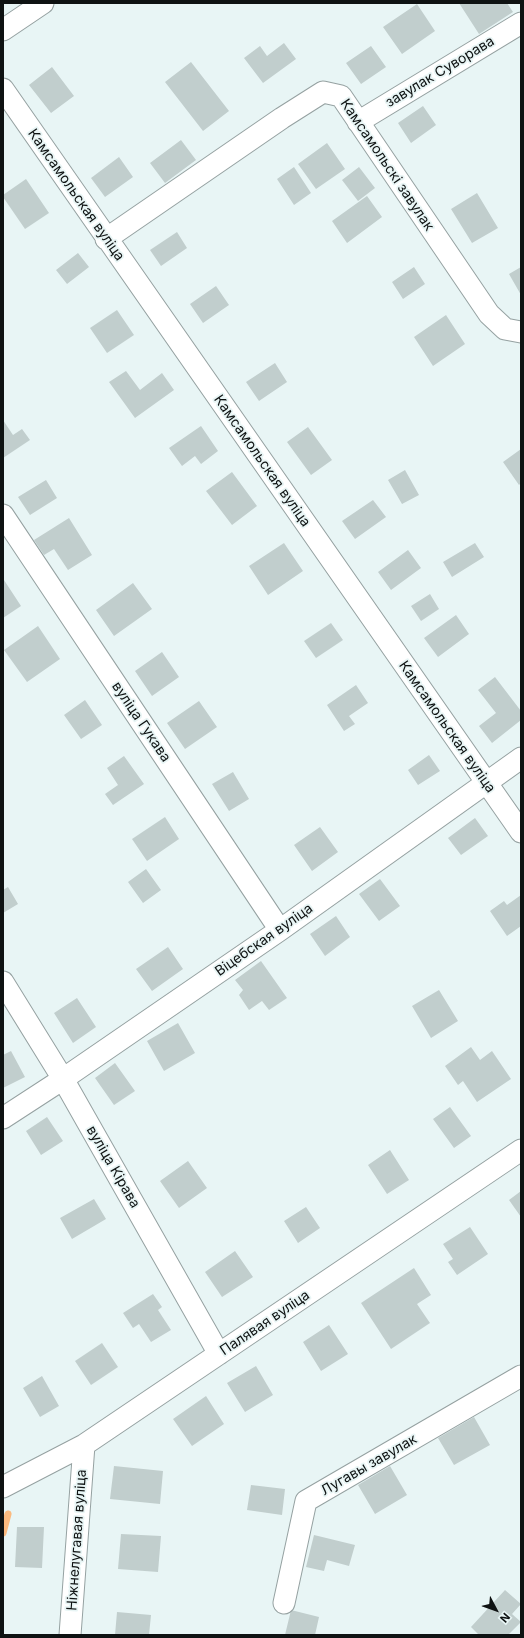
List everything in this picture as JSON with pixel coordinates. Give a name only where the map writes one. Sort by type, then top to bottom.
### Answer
[{"type":"street","points":[[3,30],[43,3]]},
{"type":"street","name":"завулак Суворава","points":[[358,122],[521,23]]},
{"type":"street","name":"Камсамольская вуліца","points":[[3,89],[106,239],[521,832]]},
{"type":"street","name":"Камсамольскі завулак","points":[[106,239],[282,118],[323,92],[341,96],[489,314],[505,329],[521,332]]},
{"type":"street","name":"вуліца Гукава","points":[[3,515],[280,930]]},
{"type":"street","name":"Віцебская вуліца","points":[[3,1118],[63,1079],[280,930],[521,758]]},
{"type":"street","name":"вуліца Кірава","points":[[3,982],[63,1079],[219,1354]]},
{"type":"street","name":"Палявая вуліца","points":[[3,1487],[84,1445],[521,1150]]},
{"type":"street","name":"Лугавы завулак","points":[[284,1603],[306,1501],[521,1376]]},
{"type":"street","name":"Ніжнелугавая вуліца","points":[[70,1635],[84,1445]]},
{"type":"building","points":[[459,3],[507,3],[513,12],[479,34]]},
{"type":"building","points":[[417,4],[435,31],[402,54],[383,27]]},
{"type":"building","points":[[284,43],[296,59],[263,83],[244,58],[260,46],[267,56]]},
{"type":"building","points":[[371,46],[386,67],[361,84],[346,63]]},
{"type":"building","points":[[191,62],[229,111],[203,131],[165,82]]},
{"type":"building","points":[[52,67],[74,96],[51,113],[29,85]]},
{"type":"building","points":[[423,106],[436,125],[411,143],[398,123]]},
{"type":"building","points":[[181,140],[196,160],[165,183],[150,163]]},
{"type":"building","points":[[327,143],[345,169],[316,189],[298,164]]},
{"type":"building","points":[[119,157],[133,177],[105,197],[91,178]]},
{"type":"building","points":[[294,167],[311,193],[294,205],[277,179]]},
{"type":"building","points":[[359,167],[375,188],[358,201],[342,180]]},
{"type":"building","points":[[26,179],[49,213],[25,229],[3,195]]},
{"type":"building","points":[[477,193],[498,228],[472,243],[451,209]]},
{"type":"building","points":[[367,196],[382,217],[347,243],[332,221]]},
{"type":"building","points":[[177,232],[187,248],[161,266],[150,250]]},
{"type":"building","points":[[78,253],[89,267],[67,284],[56,270]]},
{"type":"building","points":[[414,267],[425,284],[403,299],[392,282]]},
{"type":"building","points":[[521,267],[521,295],[509,274]]},
{"type":"building","points":[[216,286],[229,305],[203,323],[190,304]]},
{"type":"building","points":[[117,310],[134,335],[107,353],[90,328]]},
{"type":"building","points":[[446,315],[465,344],[433,366],[414,337]]},
{"type":"building","points":[[275,363],[287,382],[259,401],[246,382]]},
{"type":"building","points":[[126,371],[140,390],[162,373],[174,390],[135,418],[109,382]]},
{"type":"building","points":[[3,420],[13,435],[22,429],[30,440],[3,458]]},
{"type":"building","points":[[201,426],[218,451],[201,464],[195,456],[182,466],[169,448]]},
{"type":"building","points":[[308,427],[332,460],[311,475],[287,442]]},
{"type":"building","points":[[521,449],[521,483],[519,485],[503,462]]},
{"type":"building","points":[[405,470],[419,495],[402,504],[388,480]]},
{"type":"building","points":[[232,472],[257,506],[232,525],[206,491]]},
{"type":"building","points":[[46,480],[57,498],[30,515],[18,497]]},
{"type":"building","points":[[373,500],[386,517],[355,539],[342,521]]},
{"type":"building","points":[[69,518],[92,555],[68,570],[54,549],[44,555],[34,540]]},
{"type":"building","points":[[284,543],[303,571],[268,595],[249,566]]},
{"type":"building","points":[[475,543],[484,557],[452,577],[443,562]]},
{"type":"building","points":[[408,550],[421,568],[391,590],[378,572]]},
{"type":"building","points":[[4,580],[21,606],[3,618],[3,581]]},
{"type":"building","points":[[133,583],[152,609],[114,636],[96,610]]},
{"type":"building","points":[[430,594],[439,609],[421,621],[411,606]]},
{"type":"building","points":[[456,615],[469,634],[438,657],[424,638]]},
{"type":"building","points":[[331,623],[343,640],[316,658],[304,641]]},
{"type":"building","points":[[38,626],[60,659],[27,682],[4,650]]},
{"type":"building","points":[[162,652],[179,677],[152,696],[135,671]]},
{"type":"building","points":[[495,677],[521,711],[521,720],[492,743],[479,726],[496,713],[478,690]]},
{"type":"building","points":[[356,685],[368,703],[349,716],[355,724],[344,731],[327,705]]},
{"type":"building","points":[[85,700],[102,725],[81,739],[64,715]]},
{"type":"building","points":[[199,701],[217,727],[185,749],[167,723]]},
{"type":"building","points":[[429,755],[440,771],[418,785],[408,770]]},
{"type":"building","points":[[124,756],[144,784],[113,805],[105,794],[118,785],[107,768]]},
{"type":"building","points":[[233,772],[249,799],[229,811],[212,784]]},
{"type":"building","points":[[165,817],[179,839],[147,861],[132,839]]},
{"type":"building","points":[[475,818],[488,836],[461,855],[448,838]]},
{"type":"building","points":[[320,827],[338,852],[312,871],[294,845]]},
{"type":"building","points":[[146,869],[161,890],[143,903],[128,882]]},
{"type":"building","points":[[380,879],[400,906],[379,921],[359,894]]},
{"type":"building","points":[[8,887],[18,904],[3,913],[3,890]]},
{"type":"building","points":[[521,895],[521,926],[507,936],[490,911],[504,901],[507,905]]},
{"type":"building","points":[[336,916],[350,937],[325,956],[310,934]]},
{"type":"building","points":[[168,947],[183,969],[152,991],[136,969]]},
{"type":"building","points":[[261,961],[287,998],[269,1010],[262,1001],[249,1010],[239,995],[243,990],[235,980]]},
{"type":"building","points":[[439,990],[458,1021],[431,1038],[412,1006]]},
{"type":"building","points":[[77,998],[96,1027],[73,1043],[54,1013]]},
{"type":"building","points":[[178,1023],[195,1053],[164,1071],[147,1041]]},
{"type":"building","points":[[471,1047],[480,1060],[492,1051],[511,1079],[477,1102],[463,1081],[458,1085],[445,1066]]},
{"type":"building","points":[[11,1051],[25,1077],[3,1088],[3,1055]]},
{"type":"building","points":[[115,1063],[135,1091],[114,1105],[95,1078]]},
{"type":"building","points":[[450,1107],[471,1136],[454,1148],[433,1119]]},
{"type":"building","points":[[47,1117],[63,1141],[41,1155],[26,1131]]},
{"type":"building","points":[[390,1150],[409,1180],[387,1194],[368,1165]]},
{"type":"building","points":[[188,1161],[207,1188],[179,1208],[160,1181]]},
{"type":"building","points":[[521,1191],[521,1217],[509,1200]]},
{"type":"building","points":[[94,1199],[106,1219],[72,1239],[60,1218]]},
{"type":"building","points":[[306,1207],[320,1228],[298,1243],[284,1221]]},
{"type":"building","points":[[470,1227],[488,1254],[457,1275],[448,1262],[453,1259],[443,1244]]},
{"type":"building","points":[[235,1251],[253,1277],[222,1297],[205,1272]]},
{"type":"building","points":[[414,1268],[431,1295],[417,1304],[430,1323],[391,1349],[361,1303]]},
{"type":"building","points":[[153,1294],[162,1307],[158,1310],[171,1330],[151,1342],[139,1324],[133,1328],[123,1313]]},
{"type":"building","points":[[329,1325],[348,1354],[321,1371],[303,1342]]},
{"type":"building","points":[[102,1343],[118,1367],[91,1385],[75,1361]]},
{"type":"building","points":[[256,1366],[273,1395],[245,1412],[227,1383]]},
{"type":"building","points":[[42,1376],[59,1406],[40,1417],[23,1388]]},
{"type":"building","points":[[206,1396],[224,1424],[192,1446],[173,1419]]},
{"type":"building","points":[[474,1417],[490,1445],[454,1465],[438,1438]]},
{"type":"building","points":[[114,1466],[163,1471],[160,1504],[110,1499]]},
{"type":"building","points":[[390,1466],[407,1495],[375,1514],[358,1485]]},
{"type":"building","points":[[251,1485],[285,1489],[282,1515],[247,1510]]},
{"type":"building","points":[[17,1527],[44,1527],[42,1568],[15,1567]]},
{"type":"building","points":[[121,1534],[161,1536],[158,1572],[118,1569]]},
{"type":"building","points":[[314,1535],[355,1545],[349,1566],[327,1560],[324,1571],[306,1567]]},
{"type":"building","points":[[505,1590],[521,1604],[512,1614],[521,1622],[508,1635],[479,1635],[471,1627]]},
{"type":"building","points":[[291,1610],[319,1617],[315,1635],[285,1635]]},
{"type":"building","points":[[117,1612],[151,1615],[149,1635],[115,1635]]},
{"type":"waterway","points":[[3,1533],[8,1514]]}]
